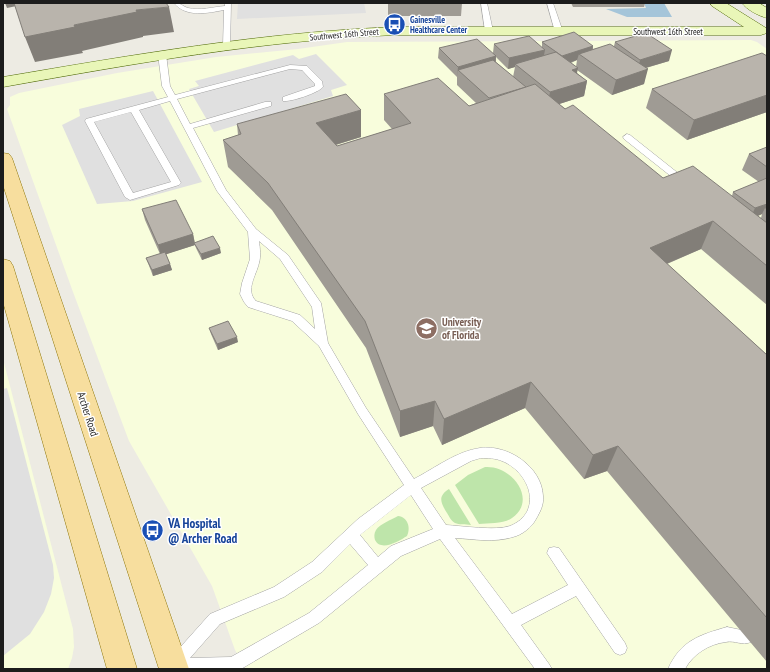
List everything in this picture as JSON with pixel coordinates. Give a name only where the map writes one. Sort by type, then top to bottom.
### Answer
[{"type":"main road","name":"Archer Road","points":[[3,158],[174,667]]},
{"type":"main road","points":[[3,266],[122,669]]},
{"type":"street","points":[[717,3],[764,33]]},
{"type":"street","points":[[749,3],[767,14]]},
{"type":"street","name":"Southwest 16th Street","points":[[3,82],[162,54],[362,32],[764,33]]},
{"type":"lane","points":[[177,3],[181,8],[194,11],[228,5],[227,46]]},
{"type":"lane","points":[[484,3],[489,32]]},
{"type":"lane","points":[[550,3],[559,32]]},
{"type":"lane","points":[[162,54],[166,86],[222,191],[253,231],[284,257],[317,306],[323,343]]},
{"type":"lane","points":[[134,109],[176,183],[130,197],[90,121],[134,109],[172,99],[290,67],[304,68],[319,83],[319,87],[316,90],[286,99]]},
{"type":"lane","points":[[188,128],[268,104]]},
{"type":"lane","points":[[627,138],[694,190]]},
{"type":"lane","points":[[253,231],[255,260],[244,294],[246,300],[252,304],[296,318],[323,343],[362,411],[442,531],[544,669]]},
{"type":"lane","points":[[481,453],[499,454],[516,462],[525,470],[533,482],[537,496],[535,509],[528,522],[513,531],[499,534],[442,531],[396,551],[314,618],[233,665],[174,667],[216,619],[279,592],[317,567],[363,523],[413,486],[468,456],[481,453]]},
{"type":"lane","points":[[351,535],[377,566]]},
{"type":"lane","points":[[554,552],[620,648]]},
{"type":"lane","points":[[510,623],[578,587]]},
{"type":"lane","points":[[676,669],[682,659],[699,643],[727,634],[746,637]]},
{"type":"shaded area","points":[[238,3],[364,3],[366,13],[237,19]]},
{"type":"shaded area","name":"University of Florida","points":[[751,40],[767,49],[767,669],[246,669],[235,650],[212,586],[129,441],[7,109],[10,105],[10,97],[19,93],[117,73],[216,57],[298,49],[347,42]]},
{"type":"shaded area","points":[[316,54],[347,85],[331,90],[333,96],[214,132],[189,89],[199,86],[195,81],[293,55],[299,59]]},
{"type":"shaded area","points":[[153,91],[202,182],[133,201],[97,204],[62,125],[80,116],[79,109]]},
{"type":"shaded area","points":[[3,359],[73,629],[74,647],[68,669],[3,669]]},
{"type":"shaded area","points":[[7,388],[53,565],[54,578],[51,594],[44,612],[30,634],[3,656],[3,389]]},
{"type":"green space","points":[[485,467],[495,468],[504,472],[518,485],[522,493],[523,502],[519,511],[509,520],[479,524],[455,485],[468,475]]},
{"type":"green space","points":[[449,489],[471,525],[457,524],[449,517],[441,500],[443,494]]},
{"type":"green space","points":[[398,516],[404,518],[408,523],[409,530],[407,536],[390,544],[381,545],[374,538],[376,530],[383,524]]},
{"type":"water","points":[[644,3],[664,3],[672,17],[627,17],[606,9],[646,8]]},
{"type":"building","points":[[14,3],[166,3],[169,7],[136,10],[137,12],[25,37]]},
{"type":"building","points":[[574,32],[593,46],[562,56],[542,42]]},
{"type":"building","points":[[646,33],[672,50],[640,60],[615,42]]},
{"type":"building","points":[[529,36],[545,50],[509,58],[494,44]]},
{"type":"building","points":[[477,39],[496,56],[458,67],[439,48]]},
{"type":"building","points":[[610,44],[648,69],[616,80],[579,54]]},
{"type":"building","points":[[556,52],[578,68],[572,70],[587,81],[550,92],[515,64]]},
{"type":"building","points":[[762,53],[767,56],[767,95],[694,120],[652,89]]},
{"type":"building","points":[[493,60],[526,87],[489,98],[458,70]]},
{"type":"building","points":[[438,78],[469,106],[535,84],[565,109],[573,105],[663,178],[693,166],[767,223],[767,266],[713,221],[650,248],[767,355],[767,618],[618,446],[593,455],[531,382],[444,419],[435,401],[400,411],[365,321],[268,183],[223,140],[241,134],[237,124],[346,94],[361,110],[316,123],[337,146],[411,123],[384,94]]},
{"type":"building","points":[[767,147],[767,167],[749,154]]},
{"type":"building","points":[[767,178],[767,204],[755,208],[733,192]]},
{"type":"building","points":[[176,200],[193,234],[158,245],[142,209]]},
{"type":"building","points":[[213,236],[220,248],[201,254],[194,243]]},
{"type":"building","points":[[165,252],[170,264],[152,270],[146,258]]},
{"type":"building","points":[[228,321],[237,337],[217,344],[209,328]]},
{"type":"place","name":"Gainesville Healthcare Center","points":[[395,24]]},
{"type":"place","name":"University of Florida","points":[[427,328]]},
{"type":"place","name":"VA Hospital @ Archer Road","points":[[153,530]]}]
